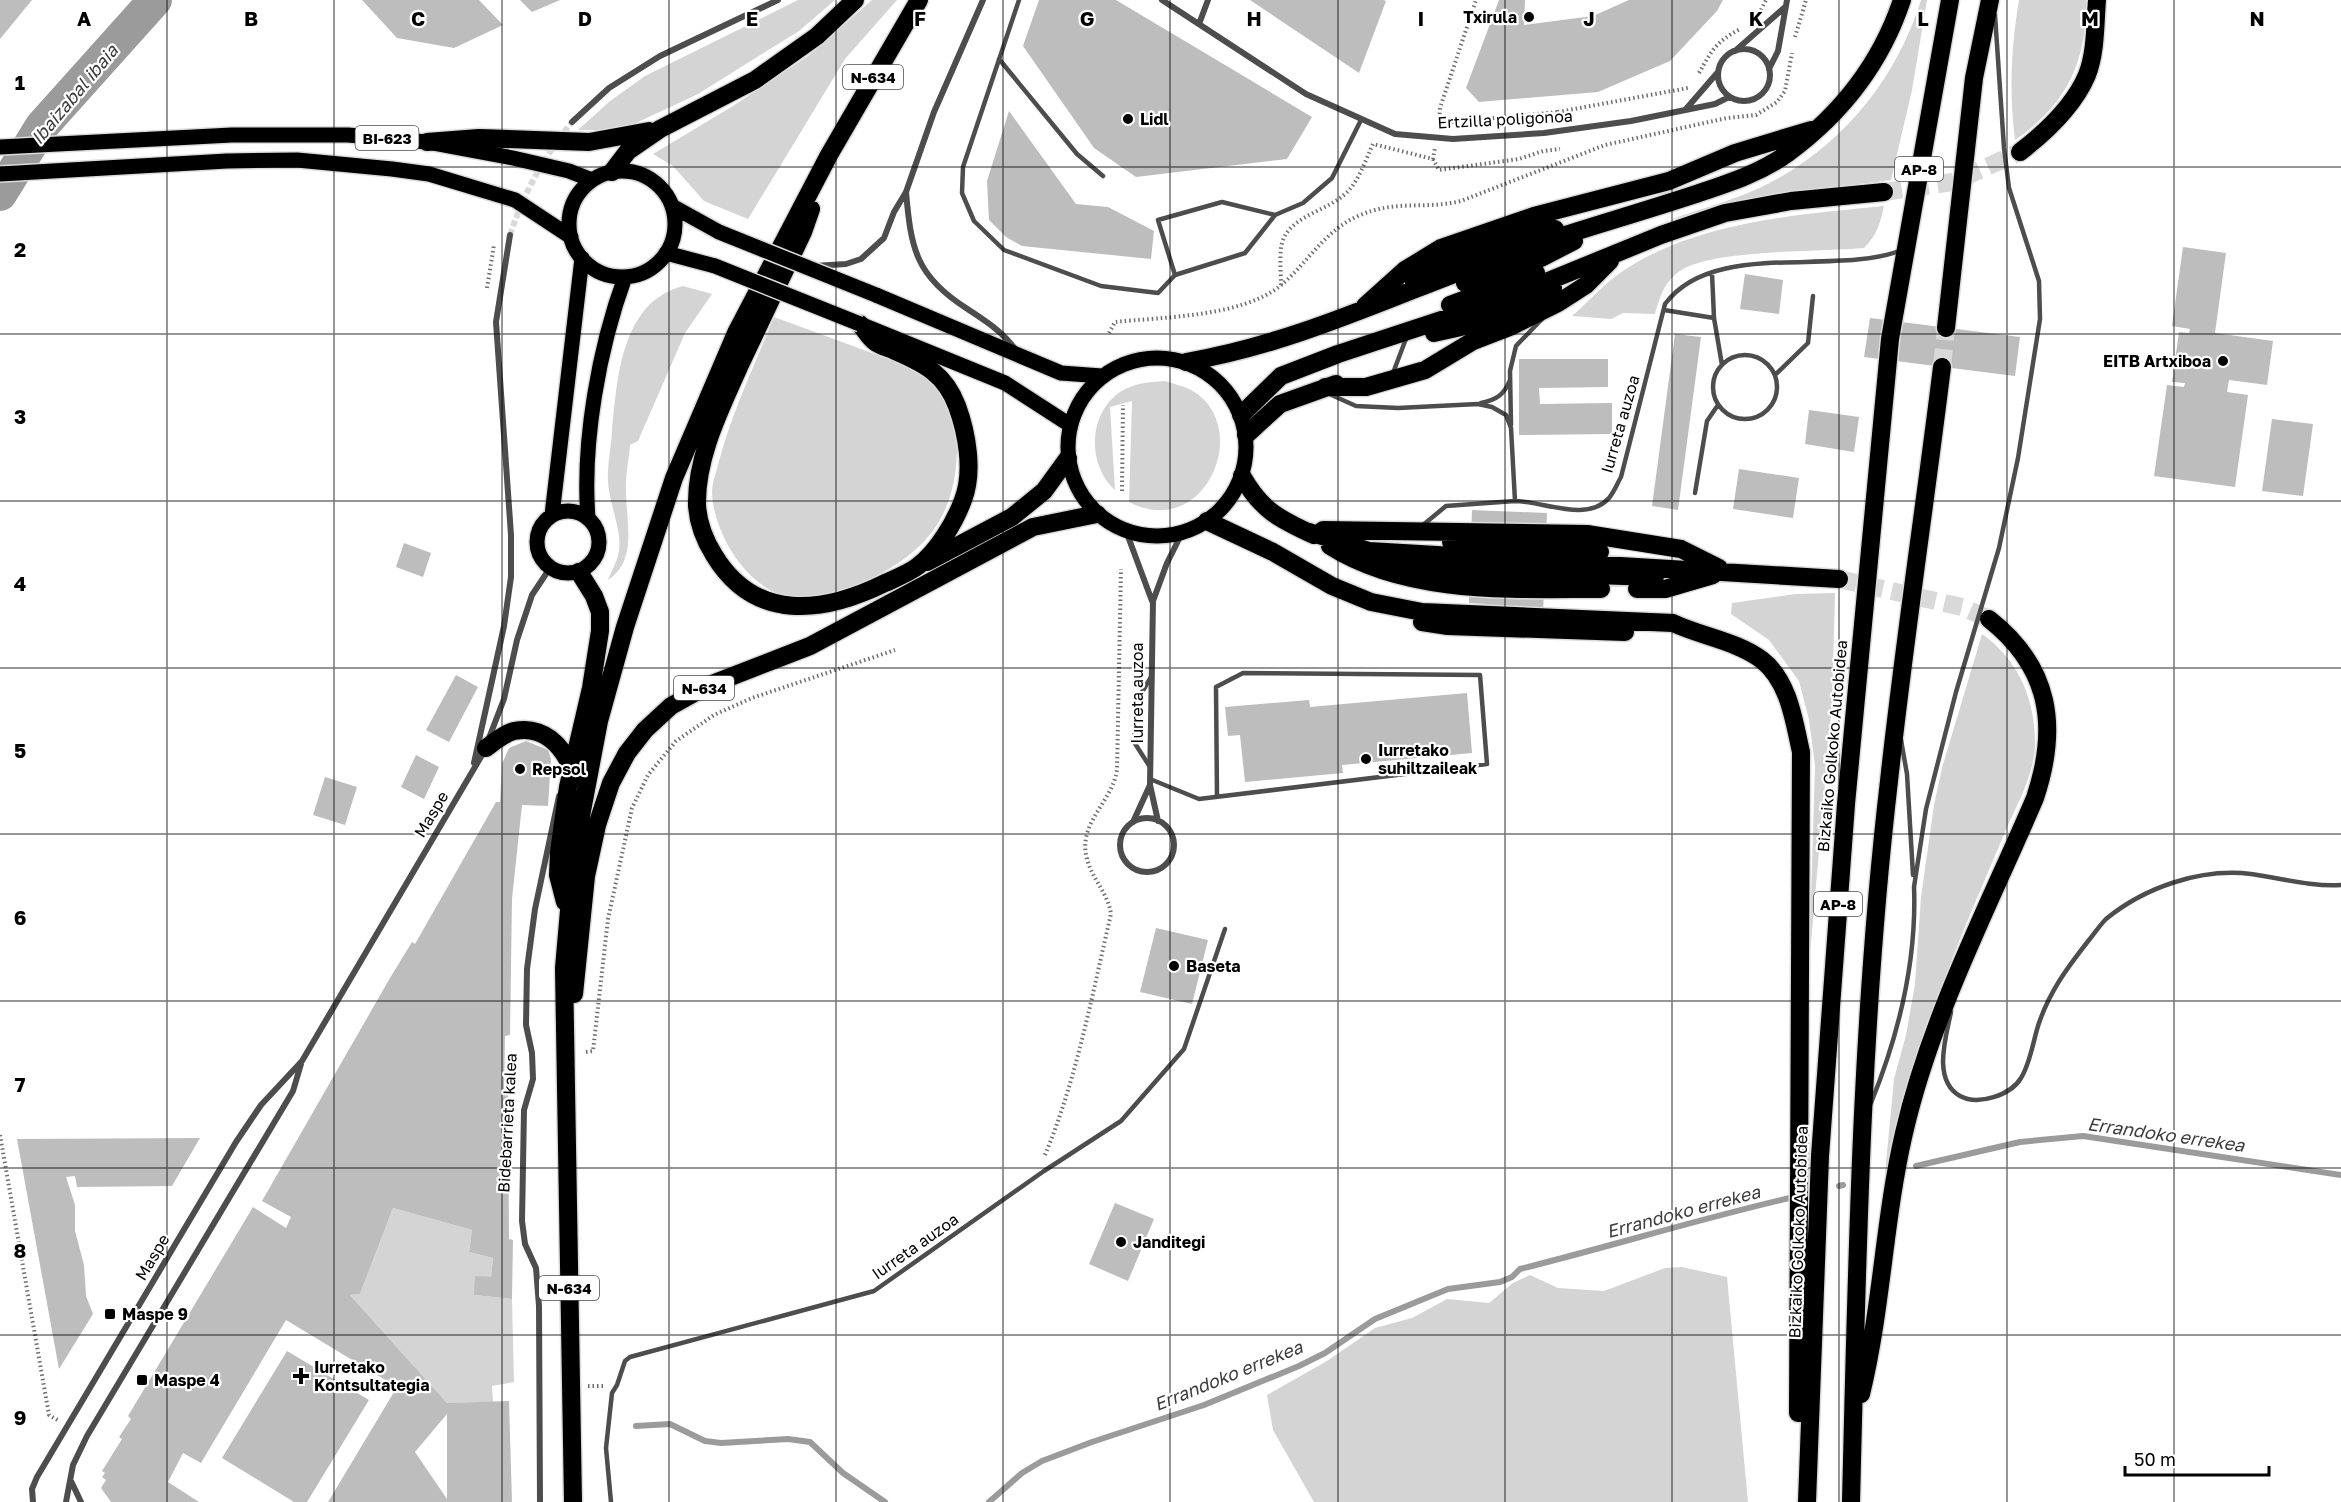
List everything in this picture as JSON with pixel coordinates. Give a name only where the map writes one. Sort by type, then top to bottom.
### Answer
[{"type":"highway","points":[[612,172],[628,151],[660,129],[755,80],[817,36],[855,0]]},
{"type":"highway","name":"N-634","points":[[573,1502],[564,968],[580,813],[599,721],[625,627],[674,478],[736,333],[829,155],[919,0]]},
{"type":"highway","points":[[1186,362],[1261,347],[1518,250],[1612,222],[1637,210],[1752,175],[1787,154],[1831,118],[1862,80],[1892,29],[1902,0]]},
{"type":"highway","name":"Bizkaiko Golkoko Autobidea","points":[[1808,1502],[1820,1156],[1846,804],[1890,339],[1950,0]]},
{"type":"highway","name":"AP-8","points":[[1946,328],[1974,78],[1993,0]]},
{"type":"highway","points":[[2020,153],[2041,137],[2064,112],[2087,75],[2095,37],[2097,0]]},
{"type":"highway","points":[[1358,312],[1405,270],[1441,248],[1534,216],[1670,182],[1735,153],[1819,128]]},
{"type":"highway","points":[[427,142],[478,138],[589,142],[660,129]]},
{"type":"highway","points":[[829,155],[803,232],[716,420],[700,469],[697,505],[702,535],[721,567],[740,588],[769,602],[807,608],[835,604],[866,592],[917,567],[1012,517],[1044,491],[1068,458]]},
{"type":"highway","points":[[1241,415],[1281,376],[1338,354],[1408,332],[1725,213],[1791,201],[1884,192]]},
{"type":"highway","points":[[1246,435],[1280,404],[1322,388],[1393,373],[1446,356],[1473,341],[1512,326],[1558,303],[1586,285],[1617,253]]},
{"type":"highway","points":[[860,324],[875,342],[922,363],[937,373],[956,404],[965,434],[968,466],[964,498],[935,549],[917,567]]},
{"type":"highway","name":"AP-8","points":[[1851,1502],[1863,1122],[1884,829],[1942,367]]},
{"type":"highway","points":[[1242,476],[1253,496],[1271,514],[1342,554],[1385,573],[1408,579],[1458,585],[1557,589],[1665,589],[1726,571]]},
{"type":"highway","name":"N-634","points":[[565,1074],[569,1054],[586,876],[597,825],[611,783],[627,753],[645,730],[671,706],[707,686],[810,646],[1033,527],[1097,514]]},
{"type":"highway","points":[[1207,521],[1237,534],[1332,586],[1371,602],[1422,612],[1673,623],[1696,634],[1726,642],[1762,660],[1781,686],[1791,707],[1801,752],[1798,1438],[1808,1470]]},
{"type":"highway","points":[[1303,530],[1587,534],[1681,549],[1726,571]]},
{"type":"highway","points":[[1303,530],[1369,551],[1839,579]]},
{"type":"highway","points":[[1237,534],[1253,548],[1317,589],[1350,607],[1376,615],[1448,626],[1696,634]]},
{"type":"highway","points":[[568,912],[558,875],[568,787],[591,688],[600,631],[600,612],[594,596],[579,572]]},
{"type":"highway","points":[[1853,1424],[1868,1363],[1888,1209],[1904,1132],[1923,1063],[2036,798],[2046,765],[2048,726],[2044,700],[2031,665],[2012,638],[1989,619]]},
{"type":"highway","points":[[486,748],[513,731],[544,733],[558,744],[572,769]]},
{"type":"main road","name":"BI-623","points":[[0,147],[177,137],[348,135],[427,142],[569,171],[592,180]]},
{"type":"main road","name":"BI-623","points":[[0,174],[297,160],[429,174],[515,200],[571,237]]},
{"type":"main road","points":[[627,171],[642,174],[655,182],[666,193],[672,206],[675,222],[673,238],[666,253],[655,265],[641,273],[624,277],[609,275],[594,269],[582,258],[571,237],[569,221],[580,192],[592,180],[612,172],[627,171]]},
{"type":"main road","points":[[672,206],[719,232],[808,266],[1061,372],[1102,376]]},
{"type":"main road","points":[[666,253],[715,266],[1005,383],[1070,425]]},
{"type":"main road","points":[[552,515],[582,258]]},
{"type":"main road","points":[[588,518],[570,510],[552,515],[545,520],[537,537],[539,554],[550,568],[569,573],[579,572],[594,560],[598,552],[598,533],[588,518],[586,495],[593,411],[605,339],[624,277]]},
{"type":"main road","points":[[1157,357],[1186,362],[1209,374],[1228,392],[1241,415],[1246,435],[1246,456],[1242,476],[1234,493],[1207,521],[1182,534],[1153,537],[1126,531],[1097,514],[1083,498],[1073,479],[1068,458],[1070,425],[1082,398],[1102,376],[1128,362],[1157,357]]},
{"type":"street","points":[[572,122],[609,88],[660,56],[778,0]]},
{"type":"street","points":[[808,266],[846,264],[861,259],[884,238],[894,212],[906,192],[934,112],[983,0]]},
{"type":"street","name":"Ertzilla poligonoa","points":[[1162,0],[1306,94],[1395,134],[1453,139],[1544,134],[1631,121],[1715,104],[1729,97]]},
{"type":"street","points":[[1199,24],[1208,0]]},
{"type":"street","points":[[1769,69],[1778,51],[1787,0]]},
{"type":"street","points":[[1686,109],[1718,72],[1721,63],[1784,8]]},
{"type":"street","points":[[1718,72],[1720,86],[1729,97],[1747,101],[1762,94],[1770,78],[1769,69],[1759,54],[1743,49],[1734,51]]},
{"type":"street","points":[[906,192],[910,239],[924,270],[942,293],[1003,333],[1017,352]]},
{"type":"street","points":[[473,771],[504,626],[511,577],[511,535],[496,322],[510,235]]},
{"type":"street","points":[[1126,531],[1153,601]]},
{"type":"street","points":[[1153,601],[1167,563],[1182,534]]},
{"type":"street","name":"Maspe","points":[[33,1502],[32,1489],[37,1477],[236,1142],[261,1106],[302,1061],[486,748],[504,699],[517,639],[532,595],[550,568]]},
{"type":"street","name":"Iurreta auzoa","points":[[1150,782],[1153,601]]},
{"type":"street","points":[[1150,782],[1158,821]]},
{"type":"street","points":[[1132,823],[1141,819],[1158,821],[1171,832],[1173,849],[1165,865],[1150,872],[1133,868],[1122,854],[1122,837],[1132,823],[1150,782]]},
{"type":"street","name":"Bidebarrieta kalea","points":[[540,1502],[536,1268],[525,1244],[522,1221],[524,1110],[532,1079],[532,1053],[526,1025],[527,969],[558,797],[568,787]]},
{"type":"street","name":"Maspe","points":[[66,1502],[73,1466],[87,1436],[293,1091],[302,1061]]},
{"type":"street","points":[[70,1479],[81,1502]]},
{"type":"lane","points":[[1019,0],[963,167],[962,193],[974,221],[1004,250],[1101,286],[1158,292],[1175,275],[1245,253],[1275,215],[1303,203],[1332,178],[1361,120]]},
{"type":"lane","points":[[1914,887],[1926,809],[1950,713],[1999,548],[2018,458],[2040,319],[2038,281],[2009,188],[1993,0]]},
{"type":"lane","points":[[999,59],[1077,154],[1103,176]]},
{"type":"lane","points":[[1175,275],[1158,220],[1221,202],[1275,215]]},
{"type":"lane","name":"Iurreta auzoa","points":[[1415,531],[1446,506],[1515,501],[1583,510],[1599,506],[1609,498],[1621,477],[1630,452],[1664,310],[1674,291],[1692,280],[1724,268],[1866,260],[1905,249]]},
{"type":"lane","points":[[1712,273],[1714,318],[1722,365]]},
{"type":"lane","points":[[1775,375],[1808,343],[1813,296]]},
{"type":"lane","points":[[1515,501],[1510,379],[1516,346],[1558,303]]},
{"type":"lane","points":[[1664,310],[1714,318]]},
{"type":"lane","points":[[1393,373],[1408,332]]},
{"type":"lane","points":[[1751,355],[1770,366],[1775,375],[1778,385],[1772,406],[1755,419],[1734,418],[1718,405],[1713,384],[1722,365],[1730,358],[1751,355]]},
{"type":"lane","points":[[1322,388],[1341,401],[1356,406],[1398,408],[1478,404],[1493,400],[1503,393],[1510,379]]},
{"type":"lane","points":[[1478,404],[1506,415],[1511,428]]},
{"type":"lane","points":[[1695,493],[1707,422],[1718,405]]},
{"type":"lane","points":[[1150,782],[1199,799],[1217,797],[1487,764],[1480,675],[1243,674],[1216,687],[1217,797]]},
{"type":"lane","points":[[1150,766],[1134,742],[1136,702],[1151,677]]},
{"type":"lane","points":[[1863,1122],[1886,1065],[1904,1000],[1915,914],[1907,774],[1897,718]]},
{"type":"lane","points":[[1959,974],[1943,1064],[1949,1087],[1962,1097],[1980,1100],[2005,1093],[2021,1078],[2046,1002],[2061,974],[2105,920],[2144,896],[2185,878],[2221,874],[2247,874],[2341,885]]},
{"type":"lane","name":"Iurreta auzoa","points":[[611,1502],[607,1437],[612,1393],[625,1361],[630,1357],[874,1291],[1044,1171],[1121,1121],[1184,1048],[1226,929]]},
{"type":"path","points":[[1476,0],[1440,108],[1439,121],[1453,122],[1558,111],[1675,92],[1690,87]]},
{"type":"path","points":[[1758,13],[1766,0]]},
{"type":"path","points":[[1696,78],[1711,51],[1722,39],[1743,27]]},
{"type":"path","points":[[1558,111],[1559,121]]},
{"type":"path","points":[[1281,285],[1282,244],[1286,233],[1296,223],[1329,206],[1349,190],[1373,144],[1433,159]]},
{"type":"path","points":[[1110,333],[1115,322],[1172,318],[1251,302],[1281,285],[1330,234],[1354,217],[1394,204],[1438,207],[1461,201],[1558,163],[1561,147],[1519,159],[1440,170],[1433,159],[1435,148]]},
{"type":"path","points":[[1122,492],[1123,405]]},
{"type":"path","points":[[1043,1162],[1058,1125],[1077,1061],[1111,914],[1109,899],[1087,860],[1085,839],[1091,819],[1115,786],[1118,770],[1121,569]]},
{"type":"path","points":[[586,1052],[593,1051],[608,920],[632,808],[648,775],[676,741],[714,715],[752,698],[895,650]]},
{"type":"path","points":[[0,1135],[49,1415],[68,1426]]},
{"type":"path","points":[[588,1386],[607,1386]]},
{"type":"shaded area","points":[[798,0],[835,0],[799,31],[698,94],[636,123],[610,130],[578,130],[610,101],[645,76]]},
{"type":"shaded area","points":[[872,0],[897,0],[845,59],[748,219],[704,201],[673,166],[653,154],[733,106],[808,56]]},
{"type":"shaded area","points":[[1921,0],[1927,0],[1912,90],[1891,180],[1753,198],[1669,220],[1755,190],[1784,175],[1811,157],[1836,136],[1878,88],[1910,31]]},
{"type":"shaded area","points":[[2019,0],[2086,0],[2082,43],[2070,80],[2048,112],[2015,140],[2012,70]]},
{"type":"shaded area","points":[[1884,206],[1877,229],[1864,248],[1741,255],[1716,259],[1695,264],[1675,275],[1663,290],[1655,314],[1623,313],[1611,319],[1572,316],[1620,273],[1649,256],[1681,242],[1747,223]]},
{"type":"shaded area","points":[[683,286],[712,294],[685,333],[638,441],[630,445],[626,486],[627,551],[617,572],[608,580],[619,550],[619,534],[608,476],[620,367],[626,345],[646,308],[662,295]]},
{"type":"shaded area","points":[[774,317],[920,372],[934,382],[944,396],[956,435],[955,477],[941,517],[931,533],[902,561],[883,572],[862,583],[818,597],[791,597],[761,584],[747,572],[726,542],[714,508],[713,484],[724,443]]},
{"type":"shaded area","points":[[1165,381],[1191,390],[1210,407],[1219,428],[1219,451],[1212,474],[1199,493],[1180,506],[1156,510],[1129,502],[1132,401],[1110,407],[1115,490],[1099,467],[1095,440],[1102,413],[1109,402],[1120,392],[1136,385]]},
{"type":"shaded area","points":[[1835,593],[1832,704],[1809,965],[1815,765],[1809,720],[1799,681],[1769,640],[1731,614],[1732,603],[1796,594]]},
{"type":"shaded area","points":[[1982,634],[1995,644],[2015,668],[2022,681],[2032,711],[2034,755],[2024,789],[1967,921],[1937,1001],[1912,1079],[1884,1184],[1894,1079],[1906,1035],[1915,984],[1921,897],[1934,805],[1942,768]]},
{"type":"shaded area","points":[[393,1208],[472,1230],[469,1252],[493,1258],[491,1277],[474,1295],[512,1299],[514,1382],[492,1386],[493,1402],[447,1403],[350,1295],[360,1294]]},
{"type":"shaded area","points":[[1682,1267],[1727,1277],[1748,1502],[1314,1502],[1273,1430],[1267,1395],[1327,1361],[1375,1328],[1412,1318],[1447,1299],[1489,1303],[1513,1283],[1530,1275],[1558,1288],[1604,1291],[1665,1268]]},
{"type":"building","points":[[0,0],[32,0],[0,39]]},
{"type":"building","points":[[362,0],[479,0],[503,25],[454,48],[397,38]]},
{"type":"building","points":[[520,0],[560,0],[532,12]]},
{"type":"building","points":[[1039,0],[1116,0],[1312,117],[1287,159],[1136,177],[1094,148],[1023,46]]},
{"type":"building","points":[[1250,0],[1383,0],[1386,1],[1359,73]]},
{"type":"building","points":[[1499,0],[1525,0],[1524,25],[1593,16],[1629,0],[1723,0],[1717,11],[1670,61],[1598,92],[1479,102],[1466,88]]},
{"type":"building","points":[[1009,111],[1076,204],[1108,207],[1154,231],[1151,259],[1022,246],[1006,237],[989,220],[987,181]]},
{"type":"building","name":"EITB Artxiboa","points":[[2183,247],[2226,253],[2215,333],[2273,341],[2267,385],[2229,380],[2227,392],[2248,395],[2235,487],[2154,476],[2167,385],[2184,387],[2185,383],[2172,382],[2179,332],[2189,333],[2190,329],[2172,326]]},
{"type":"building","points":[[1745,274],[1783,280],[1779,314],[1740,309]]},
{"type":"building","points":[[1870,318],[2020,337],[2015,376],[1864,357]]},
{"type":"building","points":[[1675,334],[1701,337],[1678,510],[1652,506]]},
{"type":"building","points":[[1519,359],[1608,359],[1608,387],[1539,388],[1540,404],[1612,403],[1612,434],[1519,435]]},
{"type":"building","points":[[1809,410],[1859,417],[1854,452],[1805,444]]},
{"type":"building","points":[[2272,419],[2313,424],[2303,496],[2262,491]]},
{"type":"building","points":[[1739,469],[1799,478],[1793,518],[1733,509]]},
{"type":"building","points":[[1472,510],[1547,513],[1542,639],[1485,636],[1486,604],[1469,603]]},
{"type":"building","points":[[404,543],[431,553],[423,577],[396,567]]},
{"type":"building","points":[[456,675],[478,687],[449,742],[426,730]]},
{"type":"building","points":[[1467,693],[1472,753],[1342,765],[1343,773],[1245,782],[1240,735],[1228,736],[1225,707],[1309,700],[1310,707]]},
{"type":"building","points":[[526,741],[548,750],[551,759],[548,806],[522,805],[512,899],[510,1035],[505,1036],[504,1092],[508,1093],[509,1239],[513,1240],[512,1299],[474,1295],[475,1276],[491,1277],[493,1258],[469,1252],[472,1230],[393,1208],[360,1294],[350,1295],[447,1403],[509,1401],[512,1502],[328,1502],[397,1387],[286,1320],[201,1463],[183,1453],[168,1482],[199,1502],[111,1502],[101,1488],[106,1480],[102,1477],[105,1473],[102,1471],[122,1439],[119,1437],[131,1419],[128,1416],[253,1207],[286,1228],[291,1217],[262,1201],[390,978],[412,942],[415,944],[496,802],[500,802],[502,764],[509,748]],"holes":[[[447,1414],[447,1499],[415,1452]]]},
{"type":"building","points":[[416,755],[439,767],[424,799],[401,787]]},
{"type":"building","points":[[325,777],[357,787],[345,825],[313,815]]},
{"type":"building","name":"Baseta","points":[[1156,928],[1208,940],[1192,1004],[1140,992]]},
{"type":"building","points":[[200,1138],[172,1186],[77,1187],[75,1176],[66,1177],[75,1205],[75,1231],[84,1265],[86,1296],[93,1314],[59,1369],[17,1139]]},
{"type":"building","name":"Janditegi","points":[[1115,1203],[1154,1219],[1128,1281],[1089,1264]]},
{"type":"building","points":[[287,1351],[369,1400],[307,1502],[294,1502],[222,1458]]},
{"type":"waterway","name":"Ibaizabal ibaia","points":[[0,194],[42,126],[155,0]]},
{"type":"waterway","name":"Errandoko errekea","points":[[1916,1166],[2020,1142],[2083,1136],[2341,1175]]},
{"type":"waterway","name":"Errandoko errekea","points":[[1839,1186],[1843,1185]]},
{"type":"waterway","name":"Errandoko errekea","points":[[989,1502],[1022,1473],[1042,1461],[1204,1405],[1299,1366],[1325,1353],[1375,1319],[1448,1289],[1500,1282],[1512,1277],[1520,1269],[1794,1197]]},
{"type":"waterway","name":"Errandoko errekea","points":[[636,1426],[670,1424],[705,1441],[721,1443],[788,1439],[810,1442],[843,1473],[885,1502]]},
{"type":"tunnel","points":[[510,235],[536,176],[552,148],[572,122]]},
{"type":"tunnel","points":[[1884,192],[1953,182],[2020,152]]},
{"type":"tunnel","points":[[1942,367],[1946,328]]},
{"type":"tunnel","points":[[1839,579],[1962,607],[1989,619]]},
{"type":"place","name":"Txirula","points":[[1529,17]]},
{"type":"place","name":"Lidl","points":[[1128,119]]},
{"type":"place","name":"EITB Artxiboa","points":[[2223,361]]},
{"type":"place","name":"Iurretako suhiltzaileak","points":[[1366,759]]},
{"type":"place","name":"Repsol","points":[[520,769]]},
{"type":"place","name":"Baseta","points":[[1174,966]]},
{"type":"place","name":"Janditegi","points":[[1121,1242]]},
{"type":"place","name":"Maspe 9","points":[[110,1314]]},
{"type":"place","name":"Iurretako Kontsultategia","points":[[301,1376]]},
{"type":"place","name":"Maspe 4","points":[[142,1380]]}]
